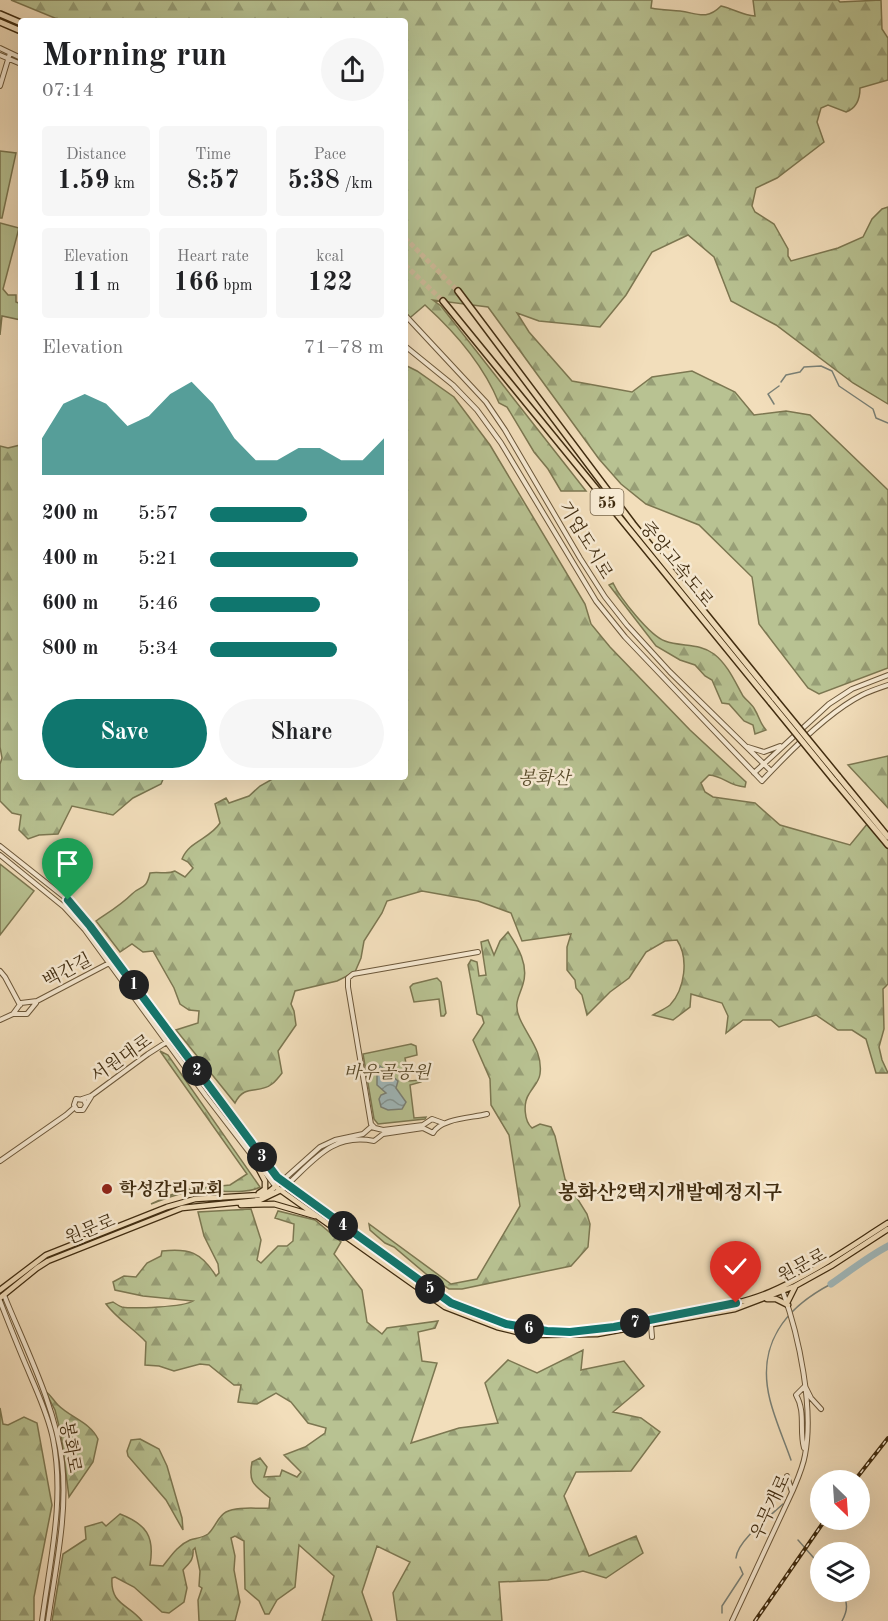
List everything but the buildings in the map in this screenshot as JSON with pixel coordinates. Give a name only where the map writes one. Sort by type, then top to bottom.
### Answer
[{"type":"highway","points":[[0,14],[18,22]]},
{"type":"highway","points":[[0,22],[18,30]]},
{"type":"highway","name":"중앙고속도로","points":[[458,291],[633,524],[773,701]]},
{"type":"highway","name":"중앙고속도로","points":[[443,302],[888,837]]},
{"type":"highway","name":"중앙고속도로","points":[[836,777],[888,845]]},
{"type":"main road","points":[[250,1196],[265,1189],[266,1184],[255,1160]]},
{"type":"main road","points":[[284,1183],[282,1191],[276,1187],[284,1183]]},
{"type":"main road","name":"원문로","points":[[284,1183],[451,1303],[502,1323],[547,1331],[592,1330],[735,1309],[765,1299],[884,1230]]},
{"type":"main road","name":"원문로","points":[[1,1293],[42,1264],[150,1216],[195,1199],[261,1195],[276,1187]]},
{"type":"main road","name":"원문로","points":[[150,1216],[196,1205],[260,1200],[282,1191],[445,1307],[497,1327],[530,1335],[572,1336],[606,1333],[651,1323],[795,1286],[831,1266],[884,1230],[888,1223]]},
{"type":"main road","points":[[196,1205],[274,1204],[320,1218]]},
{"type":"main road","points":[[765,1299],[776,1299],[788,1306],[795,1286]]},
{"type":"street","points":[[0,48],[18,57]]},
{"type":"street","points":[[0,86],[10,53]]},
{"type":"street","points":[[0,55],[18,63]]},
{"type":"street","name":"기업도시로","points":[[408,318],[486,402],[506,430],[605,597],[627,625],[670,672],[771,771]]},
{"type":"street","name":"기업도시로","points":[[408,348],[453,384],[477,410],[501,443],[596,601],[625,637],[754,774]]},
{"type":"street","points":[[888,675],[852,689],[837,699],[817,714],[754,774],[762,781],[843,707],[862,695],[888,685]]},
{"type":"street","points":[[744,746],[764,752],[784,744]]},
{"type":"street","name":"서원대로","points":[[0,846],[68,900],[90,926],[221,1103],[284,1183]]},
{"type":"street","points":[[0,855],[5,849]]},
{"type":"street","name":"서원대로","points":[[0,855],[64,906],[276,1187]]},
{"type":"street","points":[[368,1138],[372,1128],[348,978],[353,974],[478,952]]},
{"type":"street","name":"백간길","points":[[37,1001],[115,960]]},
{"type":"street","points":[[0,971],[22,1005],[30,1009]]},
{"type":"street","points":[[0,1020],[13,1014],[22,1005],[37,1001]]},
{"type":"street","points":[[13,1014],[27,1014],[37,1001]]},
{"type":"street","points":[[22,1005],[22,1014]]},
{"type":"street","points":[[166,1042],[173,1038]]},
{"type":"street","name":"서원대로","points":[[91,1096],[166,1042]]},
{"type":"street","points":[[74,1109],[75,1101],[91,1096]]},
{"type":"street","points":[[0,1161],[74,1109],[83,1110],[91,1096]]},
{"type":"street","points":[[82,1099],[86,1105]]},
{"type":"street","points":[[284,1183],[328,1148],[355,1139],[368,1138],[374,1141],[389,1133],[423,1128],[433,1129],[443,1124],[488,1114]]},
{"type":"street","points":[[284,1183],[314,1151],[335,1140],[360,1134],[372,1128],[386,1130],[426,1123],[430,1119],[443,1124]]},
{"type":"street","points":[[433,1129],[436,1121]]},
{"type":"street","points":[[426,1123],[433,1129]]},
{"type":"street","points":[[372,1128],[380,1137]]},
{"type":"street","points":[[782,1289],[788,1306],[805,1386],[811,1398],[821,1409]]},
{"type":"street","name":"봉화로","points":[[1,1293],[41,1400],[56,1456],[58,1496],[42,1621]]},
{"type":"street","name":"봉화로","points":[[1,1293],[53,1418],[62,1462],[63,1497],[48,1621]]},
{"type":"street","points":[[651,1323],[652,1337]]},
{"type":"street","points":[[805,1386],[796,1395],[802,1404],[801,1438],[806,1452]]},
{"type":"street","name":"우무개로","points":[[732,1621],[799,1475],[806,1452],[805,1386]]},
{"type":"street","points":[[792,1493],[787,1476],[792,1480],[799,1475]]},
{"type":"green space","points":[[11,0],[652,0],[651,8],[655,9],[706,15],[721,6],[755,16],[753,0],[838,0],[840,2],[881,0],[882,29],[888,38],[888,80],[860,88],[857,102],[846,112],[828,105],[821,108],[817,122],[824,142],[777,178],[756,188],[752,206],[755,212],[774,224],[788,249],[791,261],[838,248],[863,237],[872,219],[882,209],[888,207],[888,404],[853,383],[776,325],[731,301],[714,257],[688,235],[652,252],[626,295],[600,327],[539,321],[517,313],[529,332],[572,381],[632,392],[652,377],[692,371],[735,392],[754,415],[786,411],[810,415],[888,490],[888,668],[819,694],[808,688],[759,624],[752,577],[699,525],[646,504],[621,484],[599,459],[488,307],[433,300],[441,306],[586,491],[561,491],[507,407],[499,403],[477,362],[458,338],[425,305],[408,319],[408,18],[55,18]]},
{"type":"green space","points":[[0,151],[16,153],[2,218],[0,218]]},
{"type":"green space","points":[[0,223],[18,228],[3,289],[8,295],[16,295],[18,319],[2,316],[0,335]]},
{"type":"green space","name":"봉화산","points":[[408,366],[454,397],[490,445],[585,604],[591,624],[610,647],[690,730],[746,782],[745,787],[739,786],[709,775],[701,783],[705,792],[713,797],[755,803],[780,825],[850,845],[868,823],[888,849],[888,984],[883,989],[884,1029],[879,1047],[888,1073],[876,1073],[866,1039],[852,1030],[838,1030],[816,1015],[779,1027],[771,1020],[743,1020],[726,1033],[728,1016],[722,1003],[691,994],[690,1007],[673,1020],[653,1015],[670,1005],[682,982],[684,964],[681,947],[677,940],[665,941],[646,952],[629,978],[610,992],[587,1015],[582,995],[567,970],[567,947],[571,934],[522,941],[511,913],[478,901],[422,891],[387,901],[364,941],[361,958],[355,972],[337,981],[295,991],[291,1004],[296,1025],[278,1051],[282,1073],[275,1082],[267,1087],[243,1093],[235,1103],[176,1030],[198,1023],[199,1011],[189,1010],[180,1004],[174,988],[153,951],[143,952],[132,944],[120,952],[96,921],[145,885],[150,873],[175,871],[185,877],[193,868],[182,859],[185,853],[220,823],[215,804],[226,798],[229,803],[249,796],[271,780],[408,780]]},
{"type":"green space","points":[[0,446],[8,448],[18,446],[18,780],[163,780],[161,784],[133,798],[113,815],[72,806],[58,834],[39,835],[28,839],[19,830],[21,815],[12,813],[0,801],[2,758],[0,747]]},
{"type":"green space","points":[[613,583],[636,616],[659,638],[671,643],[703,648],[719,658],[743,696],[754,708],[766,730],[755,734],[753,725],[744,721],[729,704],[722,703],[712,680],[695,665],[680,660],[656,646],[609,585]]},
{"type":"green space","points":[[888,756],[888,808],[848,765]]},
{"type":"green space","points":[[0,864],[34,891],[0,935]]},
{"type":"green space","points":[[508,932],[519,950],[525,970],[517,1009],[537,1052],[540,1066],[538,1080],[526,1102],[526,1117],[532,1128],[540,1124],[551,1127],[565,1179],[587,1214],[590,1224],[588,1247],[571,1266],[462,1289],[449,1289],[426,1274],[394,1247],[385,1243],[370,1230],[369,1224],[451,1284],[477,1279],[520,1206],[509,1135],[491,1105],[490,1079],[473,1040],[484,1023],[482,1016],[477,1014],[468,965],[471,960],[477,962],[479,976],[486,975],[481,942],[488,940],[494,955],[500,941]]},
{"type":"green space","points":[[437,978],[441,982],[446,1013],[444,1016],[441,1016],[439,999],[414,1002],[410,987],[413,984]]},
{"type":"green space","name":"바우골공원","points":[[411,1044],[416,1046],[417,1055],[405,1058],[409,1081],[421,1080],[421,1082],[410,1085],[414,1118],[426,1117],[425,1119],[378,1124],[374,1119],[363,1054]]},
{"type":"green space","points":[[160,1051],[168,1055],[260,1187],[246,1191],[188,1192],[151,1204],[182,1190],[230,1185],[247,1174]]},
{"type":"green space","points":[[251,1209],[261,1240],[257,1260],[261,1263],[278,1246],[287,1246],[293,1241],[294,1224],[275,1218],[278,1211],[315,1220],[341,1242],[334,1254],[362,1290],[367,1322],[382,1334],[387,1328],[438,1321],[435,1328],[418,1332],[422,1361],[437,1363],[411,1443],[459,1428],[498,1423],[485,1383],[508,1360],[537,1373],[583,1350],[581,1370],[624,1361],[644,1386],[613,1412],[641,1418],[660,1432],[631,1471],[576,1472],[564,1496],[589,1556],[636,1536],[643,1553],[606,1578],[583,1571],[548,1580],[499,1582],[502,1621],[397,1621],[393,1593],[410,1562],[377,1546],[362,1592],[372,1621],[322,1621],[334,1576],[299,1545],[295,1587],[277,1600],[269,1614],[265,1614],[259,1601],[245,1589],[244,1541],[235,1536],[231,1538],[240,1602],[235,1621],[199,1621],[198,1600],[202,1588],[199,1586],[200,1571],[195,1548],[192,1559],[183,1570],[187,1588],[184,1602],[169,1613],[162,1612],[134,1587],[115,1577],[112,1578],[112,1587],[117,1599],[142,1621],[52,1621],[63,1554],[86,1539],[85,1527],[102,1522],[106,1526],[120,1514],[129,1518],[147,1532],[151,1546],[150,1565],[163,1566],[182,1545],[208,1534],[226,1512],[241,1508],[269,1508],[270,1498],[256,1486],[252,1479],[252,1462],[260,1458],[267,1467],[264,1477],[280,1476],[282,1470],[297,1477],[301,1472],[284,1455],[305,1447],[325,1433],[326,1428],[308,1423],[291,1402],[276,1393],[257,1404],[238,1402],[241,1385],[234,1385],[209,1365],[200,1364],[174,1371],[159,1366],[145,1365],[146,1342],[106,1304],[113,1302],[122,1307],[147,1308],[180,1305],[193,1301],[143,1296],[115,1290],[113,1282],[124,1276],[136,1277],[147,1263],[161,1256],[162,1251],[171,1250],[194,1253],[216,1276],[219,1273],[218,1264],[204,1236],[198,1212]]},
{"type":"green space","points":[[45,1391],[63,1409],[90,1428],[98,1439],[93,1462],[69,1497],[61,1434],[55,1410]]},
{"type":"green space","points":[[0,1408],[3,1424],[8,1425],[24,1417],[37,1423],[52,1505],[34,1597],[34,1621],[0,1621]]},
{"type":"green space","points":[[140,1439],[159,1449],[167,1466],[182,1518],[183,1530],[166,1500],[128,1456],[127,1451],[131,1440]]},
{"type":"water","points":[[380,1066],[398,1081],[396,1088],[406,1102],[402,1109],[388,1110],[381,1107],[379,1099],[386,1093],[377,1085]]},
{"type":"waterway","points":[[781,382],[786,375],[800,372],[804,367],[821,366],[832,371],[839,386],[873,409],[876,418],[888,423]]},
{"type":"waterway","points":[[774,404],[768,394],[779,386]]},
{"type":"waterway","points":[[831,1284],[888,1246]]},
{"type":"waterway","points":[[791,1460],[770,1400],[767,1362],[771,1345],[778,1330],[788,1317],[800,1305],[831,1284]]},
{"type":"waterway","points":[[736,1558],[748,1537],[783,1504]]},
{"type":"waterway","points":[[798,1540],[810,1554]]},
{"type":"waterway","points":[[722,1613],[722,1606],[743,1574],[740,1567]]},
{"type":"waterway","points":[[842,1621],[845,1602]]},
{"type":"tunnel","points":[[408,241],[458,291]]},
{"type":"tunnel","points":[[408,268],[443,301]]},
{"type":"railway","points":[[863,1470],[888,1438]]},
{"type":"railway","points":[[755,1621],[818,1530]]},
{"type":"place","name":"학성감리교회","points":[[107,1189]]},
{"type":"district","name":"봉화산2택지개발예정지구","points":[[670,1192]]},
{"type":"route","points":[[68,900],[155,1012],[277,1177],[451,1303],[520,1328],[570,1332],[614,1327],[736,1303]]}]
